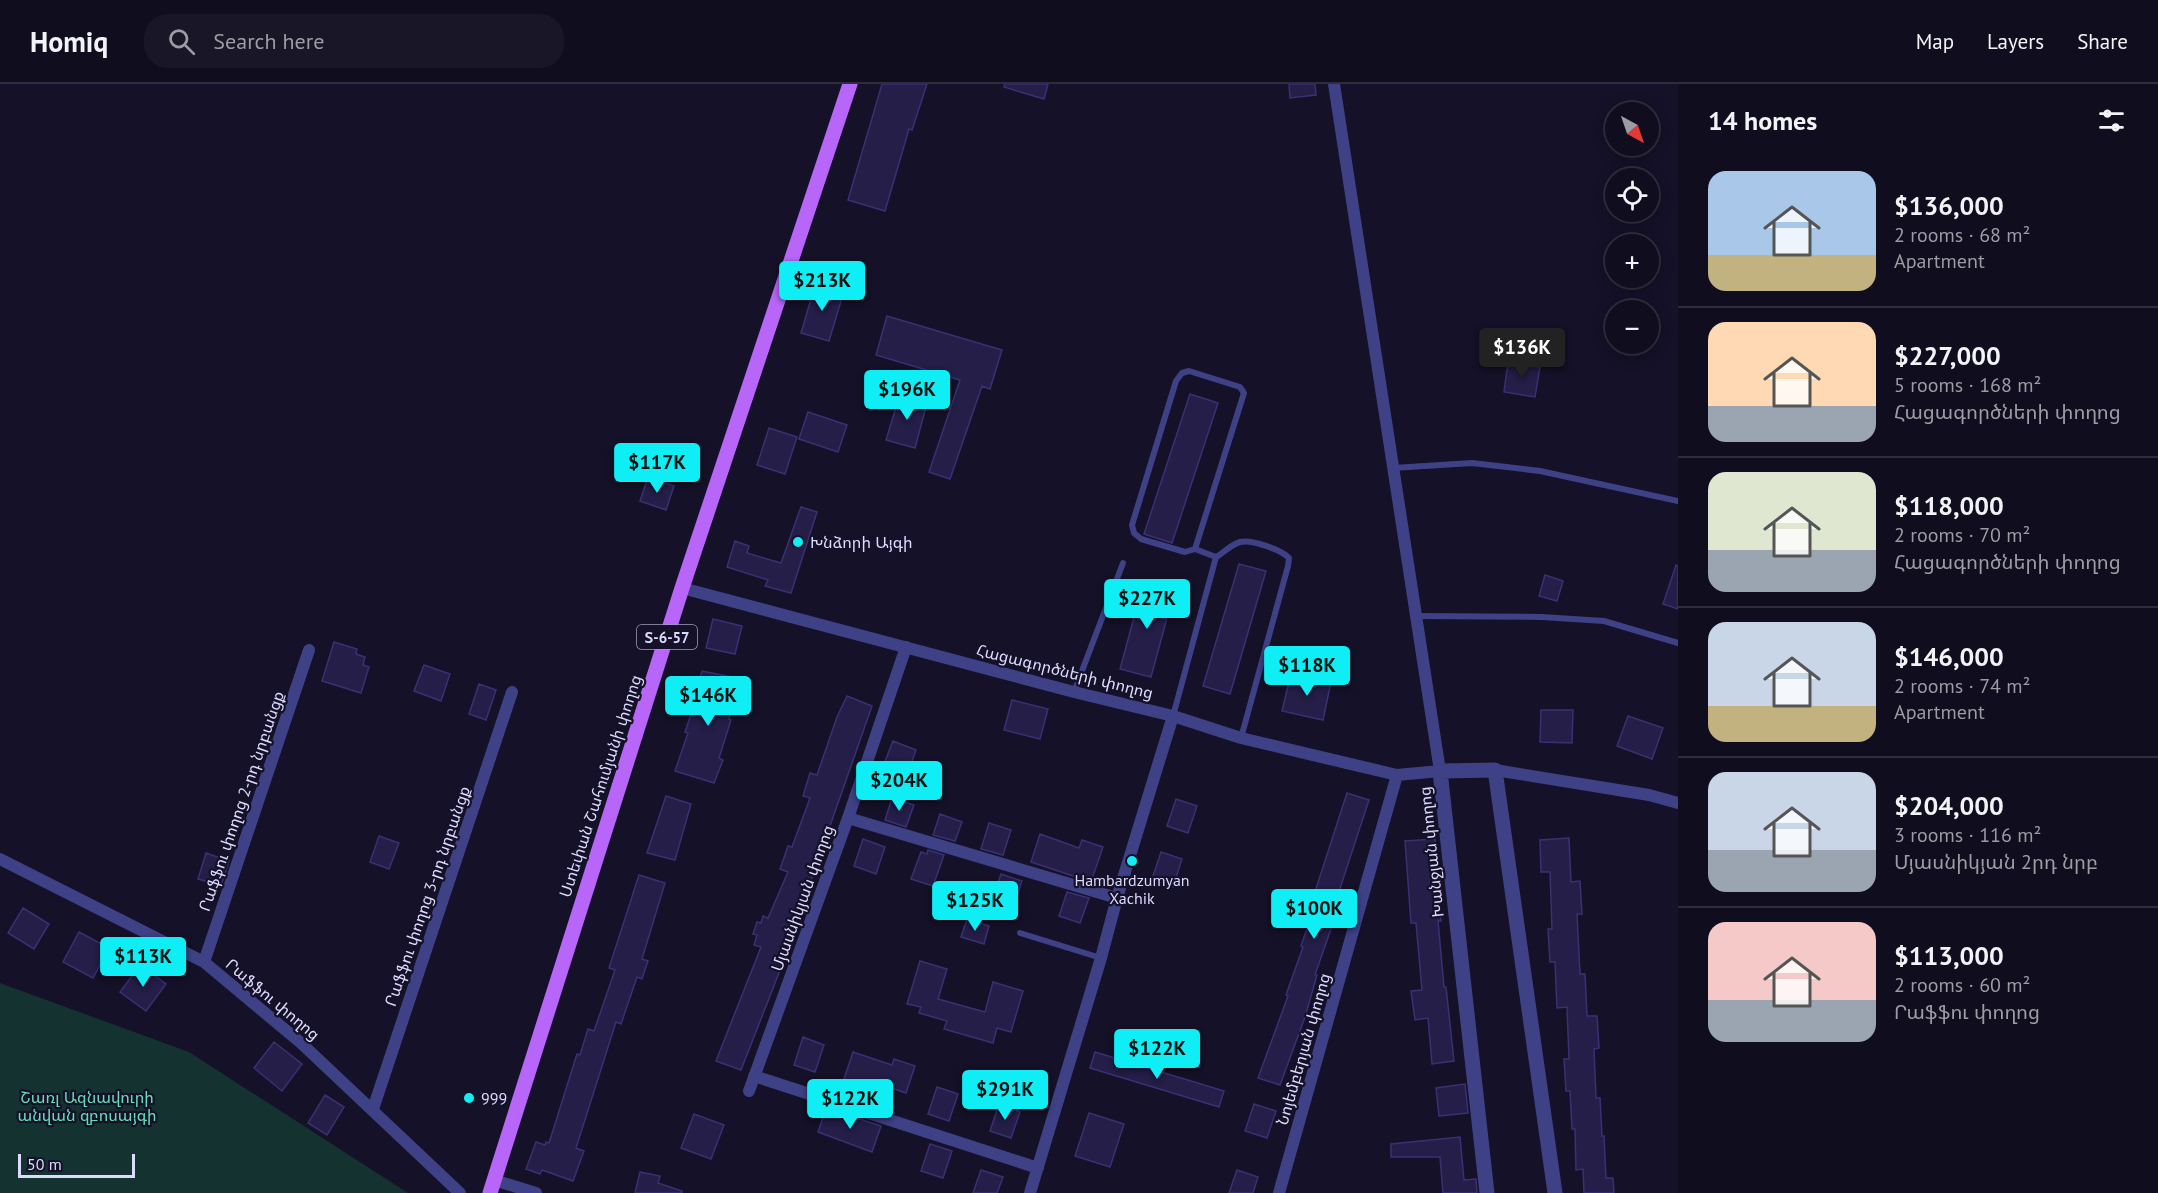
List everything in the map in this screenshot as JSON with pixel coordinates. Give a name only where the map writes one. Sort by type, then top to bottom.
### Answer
[{"type":"main road","name":"Ստեփան Շահումյանի փողոց","points":[[492,1186],[682,588],[850,84]]},
{"type":"street","points":[[1334,84],[1414,616],[1440,771]]},
{"type":"street","name":"Հացագործների փողոց","points":[[682,588],[1173,716],[1241,738],[1397,775],[1440,771]]},
{"type":"street","name":"Մյասնիկյան փողոց","points":[[749,1091],[848,818],[906,647]]},
{"type":"street","name":"Րաֆֆու փողոց 2-րդ նրբանցք","points":[[204,962],[309,650]]},
{"type":"street","name":"Րաֆֆու փողոց 3-րդ նրբանցք","points":[[373,1109],[512,692]]},
{"type":"street","points":[[1030,1193],[1173,716]]},
{"type":"street","points":[[1555,1193],[1495,770],[1649,795],[1678,803]]},
{"type":"street","name":"Խանջյան փողոց","points":[[1487,1193],[1440,771],[1495,770]]},
{"type":"street","name":"Նոյեմբերյան փողոց","points":[[1279,1193],[1397,775]]},
{"type":"street","points":[[848,818],[1117,898]]},
{"type":"street","name":"Րաֆֆու փողոց","points":[[0,859],[204,962],[301,1043],[460,1193]]},
{"type":"street","points":[[754,1076],[1038,1168]]},
{"type":"street","points":[[492,1186],[536,1193]]},
{"type":"lane","points":[[1195,549],[1244,393],[1240,387],[1189,371],[1182,374],[1176,381],[1132,525],[1134,533],[1141,539],[1185,552],[1195,549],[1216,557]]},
{"type":"lane","points":[[1392,468],[1472,463],[1540,471],[1678,501]]},
{"type":"lane","points":[[1173,716],[1216,557],[1240,542],[1283,552],[1289,558],[1241,738]]},
{"type":"lane","points":[[1074,692],[1124,563]]},
{"type":"lane","points":[[1414,616],[1542,617],[1604,621],[1678,643]]},
{"type":"lane","points":[[1020,933],[1101,958]]},
{"type":"green space","name":"Շառլ Ազնավուրի անվան զբոսայգի","points":[[0,983],[189,1052],[408,1193],[0,1193]]},
{"type":"building","points":[[882,84],[927,84],[912,130],[909,129],[885,211],[848,200]]},
{"type":"building","points":[[1004,84],[1048,84],[1044,99],[1004,87]]},
{"type":"building","points":[[1289,84],[1315,84],[1316,95],[1290,98]]},
{"type":"building","points":[[816,282],[844,291],[829,341],[801,333]]},
{"type":"building","points":[[887,316],[1002,350],[990,389],[982,386],[950,479],[929,472],[960,380],[876,355]]},
{"type":"building","points":[[1508,362],[1540,367],[1535,397],[1504,392]]},
{"type":"building","points":[[900,394],[927,403],[915,448],[886,440]]},
{"type":"building","points":[[1190,394],[1218,403],[1172,543],[1144,534]]},
{"type":"building","points":[[808,412],[847,425],[838,452],[799,439]]},
{"type":"building","points":[[769,428],[797,437],[785,474],[757,465]]},
{"type":"building","points":[[648,477],[674,486],[666,510],[640,501]]},
{"type":"building","points":[[801,507],[817,512],[791,593],[765,586],[768,580],[727,567],[735,541],[749,546],[747,553],[781,563]]},
{"type":"building","points":[[1239,564],[1266,571],[1230,694],[1203,686]]},
{"type":"building","points":[[1676,565],[1678,566],[1678,609],[1663,604]]},
{"type":"building","points":[[1545,575],[1563,581],[1557,601],[1539,596]]},
{"type":"building","points":[[1143,584],[1174,592],[1151,677],[1120,669]]},
{"type":"building","points":[[713,619],[742,626],[735,654],[706,648]]},
{"type":"building","points":[[334,642],[357,649],[356,654],[365,657],[363,665],[369,667],[361,693],[322,681]]},
{"type":"building","points":[[424,665],[450,674],[441,701],[414,691]]},
{"type":"building","points":[[702,671],[737,678],[729,719],[731,720],[719,758],[723,760],[714,783],[675,771],[688,733],[685,732],[699,691],[696,691]]},
{"type":"building","points":[[1291,673],[1331,682],[1323,720],[1282,711]]},
{"type":"building","points":[[479,684],[496,690],[486,720],[469,714]]},
{"type":"building","points":[[847,696],[872,706],[809,886],[789,932],[793,933],[786,955],[741,1070],[716,1061],[761,947],[754,945],[757,935],[753,934],[757,922],[761,923],[763,916],[768,918],[788,872],[780,869],[788,846],[792,847],[810,798],[803,796],[810,773],[817,775],[837,717]]},
{"type":"building","points":[[1012,700],[1048,709],[1040,739],[1004,730]]},
{"type":"building","points":[[1541,710],[1573,710],[1572,743],[1540,742]]},
{"type":"building","points":[[1628,716],[1663,728],[1652,759],[1617,746]]},
{"type":"building","points":[[893,741],[916,750],[906,778],[882,769]]},
{"type":"building","points":[[1347,793],[1369,800],[1328,925],[1332,926],[1315,975],[1317,975],[1305,1017],[1280,1085],[1258,1078],[1288,996],[1286,995],[1316,902],[1312,901]]},
{"type":"building","points":[[666,796],[691,804],[675,860],[647,853]]},
{"type":"building","points":[[892,798],[914,805],[906,827],[885,820]]},
{"type":"building","points":[[1176,799],[1197,806],[1188,833],[1167,826]]},
{"type":"building","points":[[940,814],[962,822],[955,841],[933,835]]},
{"type":"building","points":[[989,823],[1011,830],[1003,855],[981,849]]},
{"type":"building","points":[[1040,834],[1079,848],[1082,840],[1103,847],[1091,882],[1031,862]]},
{"type":"building","points":[[379,836],[399,843],[389,869],[370,862]]},
{"type":"building","points":[[1569,838],[1571,882],[1580,881],[1582,914],[1577,914],[1580,974],[1585,974],[1587,1016],[1597,1016],[1599,1048],[1594,1049],[1596,1098],[1600,1098],[1606,1178],[1613,1178],[1614,1193],[1584,1193],[1583,1169],[1576,1170],[1575,1129],[1572,1129],[1570,1091],[1566,1091],[1564,1059],[1569,1059],[1567,1007],[1557,1008],[1555,962],[1550,962],[1548,929],[1552,929],[1550,872],[1541,872],[1540,840]]},
{"type":"building","points":[[863,839],[885,847],[876,874],[854,866]]},
{"type":"building","points":[[1435,839],[1441,921],[1438,921],[1454,1061],[1432,1064],[1428,1018],[1415,1020],[1411,991],[1422,990],[1416,923],[1411,923],[1405,841]]},
{"type":"building","points":[[928,850],[944,855],[933,886],[911,879],[921,852],[927,854]]},
{"type":"building","points":[[1161,852],[1182,859],[1173,887],[1152,879]]},
{"type":"building","points":[[206,853],[229,861],[221,886],[198,879]]},
{"type":"building","points":[[1001,874],[1022,881],[1013,908],[992,901]]},
{"type":"building","points":[[639,875],[665,883],[642,959],[648,961],[642,979],[637,977],[621,1024],[616,1022],[576,1148],[584,1151],[573,1181],[542,1170],[540,1174],[526,1169],[536,1142],[545,1145],[546,1142],[549,1143],[577,1054],[580,1055],[588,1029],[594,1031],[615,970],[609,968]]},
{"type":"building","points":[[1067,892],[1089,898],[1080,923],[1059,916]]},
{"type":"building","points":[[23,908],[49,924],[34,949],[8,933]]},
{"type":"building","points":[[967,919],[989,926],[984,944],[961,937]]},
{"type":"building","points":[[79,932],[109,948],[93,978],[63,962]]},
{"type":"building","points":[[920,961],[947,969],[938,999],[985,1012],[993,982],[1023,991],[1011,1032],[997,1028],[993,1043],[944,1029],[947,1021],[919,1013],[921,1007],[907,1004]]},
{"type":"building","points":[[140,965],[166,984],[146,1011],[120,992]]},
{"type":"building","points":[[803,1037],[824,1045],[815,1072],[794,1065]]},
{"type":"building","points":[[274,1042],[302,1064],[282,1091],[254,1068]]},
{"type":"building","points":[[853,1052],[892,1065],[894,1059],[915,1066],[906,1093],[868,1080],[866,1086],[844,1079]]},
{"type":"building","points":[[1095,1052],[1224,1091],[1219,1107],[1090,1068]]},
{"type":"building","points":[[1465,1084],[1468,1113],[1439,1116],[1436,1088]]},
{"type":"building","points":[[937,1087],[958,1094],[949,1121],[928,1114]]},
{"type":"building","points":[[325,1095],[344,1107],[327,1135],[308,1123]]},
{"type":"building","points":[[999,1104],[1020,1112],[1011,1138],[990,1131]]},
{"type":"building","points":[[1254,1104],[1276,1111],[1267,1138],[1245,1131]]},
{"type":"building","points":[[826,1108],[881,1126],[872,1152],[818,1132]]},
{"type":"building","points":[[1089,1113],[1124,1124],[1110,1167],[1075,1156]]},
{"type":"building","points":[[694,1114],[724,1125],[711,1159],[681,1148]]},
{"type":"building","points":[[1460,1137],[1464,1180],[1476,1179],[1477,1193],[1443,1193],[1440,1157],[1391,1157],[1391,1144]]},
{"type":"building","points":[[930,1144],[952,1151],[943,1178],[921,1171]]},
{"type":"building","points":[[981,1170],[1003,1177],[997,1193],[973,1193]]},
{"type":"building","points":[[1237,1170],[1258,1177],[1253,1193],[1229,1193]]},
{"type":"building","points":[[640,1172],[660,1176],[658,1183],[682,1191],[682,1193],[635,1193]]},
{"type":"place","name":"Խնձորի Այգի","points":[[798,542]]},
{"type":"place","name":"Hambardzumyan Xachik","points":[[1132,861]]},
{"type":"place","name":"999","points":[[469,1098]]}]
